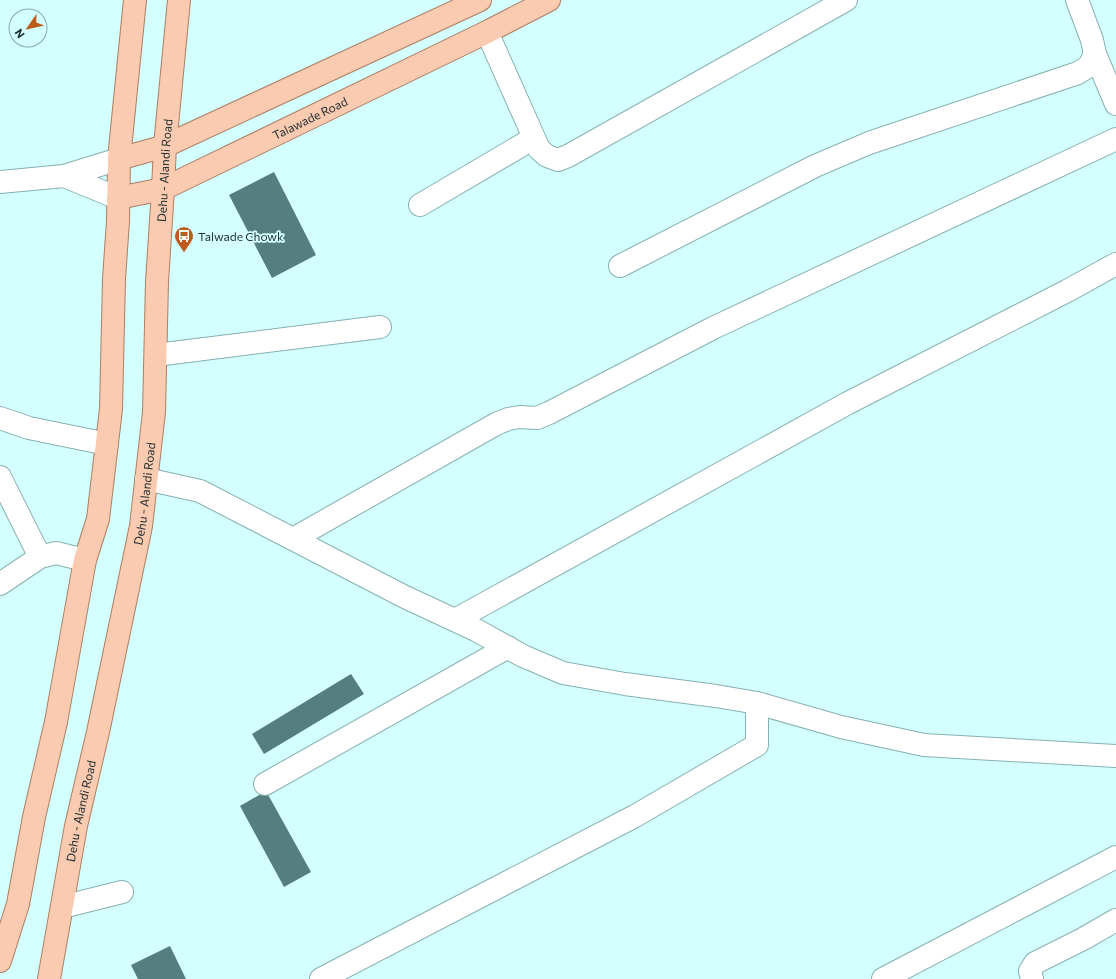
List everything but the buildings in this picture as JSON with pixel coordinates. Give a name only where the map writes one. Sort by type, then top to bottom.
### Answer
[{"type":"main road","points":[[0,961],[18,904],[34,817],[56,722],[85,560],[98,519],[111,409],[119,159],[135,0]]},
{"type":"main road","name":"Dehu - Alandi Road","points":[[48,979],[76,826],[98,732],[141,526],[154,412],[157,282],[165,146],[178,0]]},
{"type":"main road","points":[[119,159],[165,146],[480,0]]},
{"type":"main road","name":"Talawade Road","points":[[118,198],[163,189],[487,32],[549,0]]},
{"type":"street","points":[[487,32],[539,149],[547,156],[558,160],[568,156],[846,0]]},
{"type":"street","points":[[1077,0],[1092,40],[1095,54],[1116,104]]},
{"type":"street","points":[[620,266],[815,166],[869,143],[1078,73],[1089,66],[1095,54]]},
{"type":"street","points":[[420,205],[534,138]]},
{"type":"street","points":[[294,539],[496,424],[508,419],[520,417],[536,418],[549,413],[713,328],[1116,140]]},
{"type":"street","points":[[2,176],[64,176],[119,159]]},
{"type":"street","points":[[64,176],[118,198]]},
{"type":"street","points":[[455,620],[848,403],[1067,291],[1116,264]]},
{"type":"street","points":[[156,355],[380,327]]},
{"type":"street","points":[[0,418],[29,428],[107,444]]},
{"type":"street","points":[[0,477],[40,557]]},
{"type":"street","points":[[146,479],[200,491],[405,597],[476,630],[523,656],[563,673],[625,684],[757,703],[841,727],[924,745],[1116,756]]},
{"type":"street","points":[[0,584],[40,557],[56,553],[85,560]]},
{"type":"street","points":[[265,784],[508,647]]},
{"type":"street","points":[[321,979],[635,816],[757,745],[757,703]]},
{"type":"street","points":[[883,979],[1116,857]]},
{"type":"street","points":[[62,907],[122,892]]},
{"type":"street","points":[[1032,979],[1030,971],[1035,963],[1083,939],[1116,920]]},
{"type":"place","name":"Talwade Chowk","points":[[184,253]]}]
